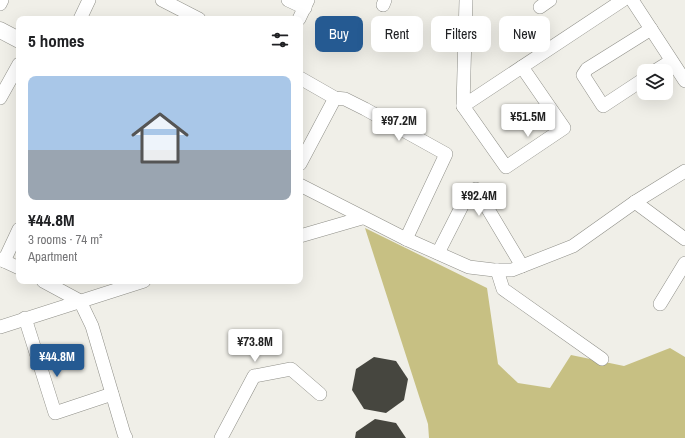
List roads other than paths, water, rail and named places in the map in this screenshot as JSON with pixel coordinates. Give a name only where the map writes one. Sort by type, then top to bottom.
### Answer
[{"type":"street","points":[[0,4],[2,0]]},
{"type":"street","points":[[85,16],[89,0]]},
{"type":"street","points":[[162,0],[193,16]]},
{"type":"street","points":[[288,0],[304,9]]},
{"type":"street","points":[[466,0],[463,106],[506,167],[564,128],[522,67]]},
{"type":"street","points":[[463,106],[623,0]]},
{"type":"street","points":[[632,0],[685,80]]},
{"type":"street","points":[[637,84],[603,106],[583,75],[587,69],[651,28]]},
{"type":"street","points":[[0,30],[16,38]]},
{"type":"street","points":[[665,64],[671,60]]},
{"type":"street","points":[[0,98],[16,69]]},
{"type":"street","points":[[303,80],[335,98],[345,99],[365,109],[446,154],[406,239]]},
{"type":"street","points":[[303,158],[335,98]]},
{"type":"street","points":[[303,186],[362,218],[469,267],[512,270],[573,246],[635,202],[685,171]]},
{"type":"street","points":[[438,253],[468,194],[476,189],[522,266]]},
{"type":"street","points":[[635,202],[685,239]]},
{"type":"street","points":[[303,235],[362,218]]},
{"type":"street","points":[[16,234],[2,260],[16,267]]},
{"type":"street","points":[[660,304],[685,264]]},
{"type":"street","points":[[497,270],[503,289],[602,359]]},
{"type":"street","points":[[49,284],[80,301],[92,326],[126,438]]},
{"type":"street","points":[[0,327],[134,284]]},
{"type":"street","points":[[25,318],[55,413],[112,394]]},
{"type":"street","points":[[221,438],[254,376],[291,369],[320,394]]}]
